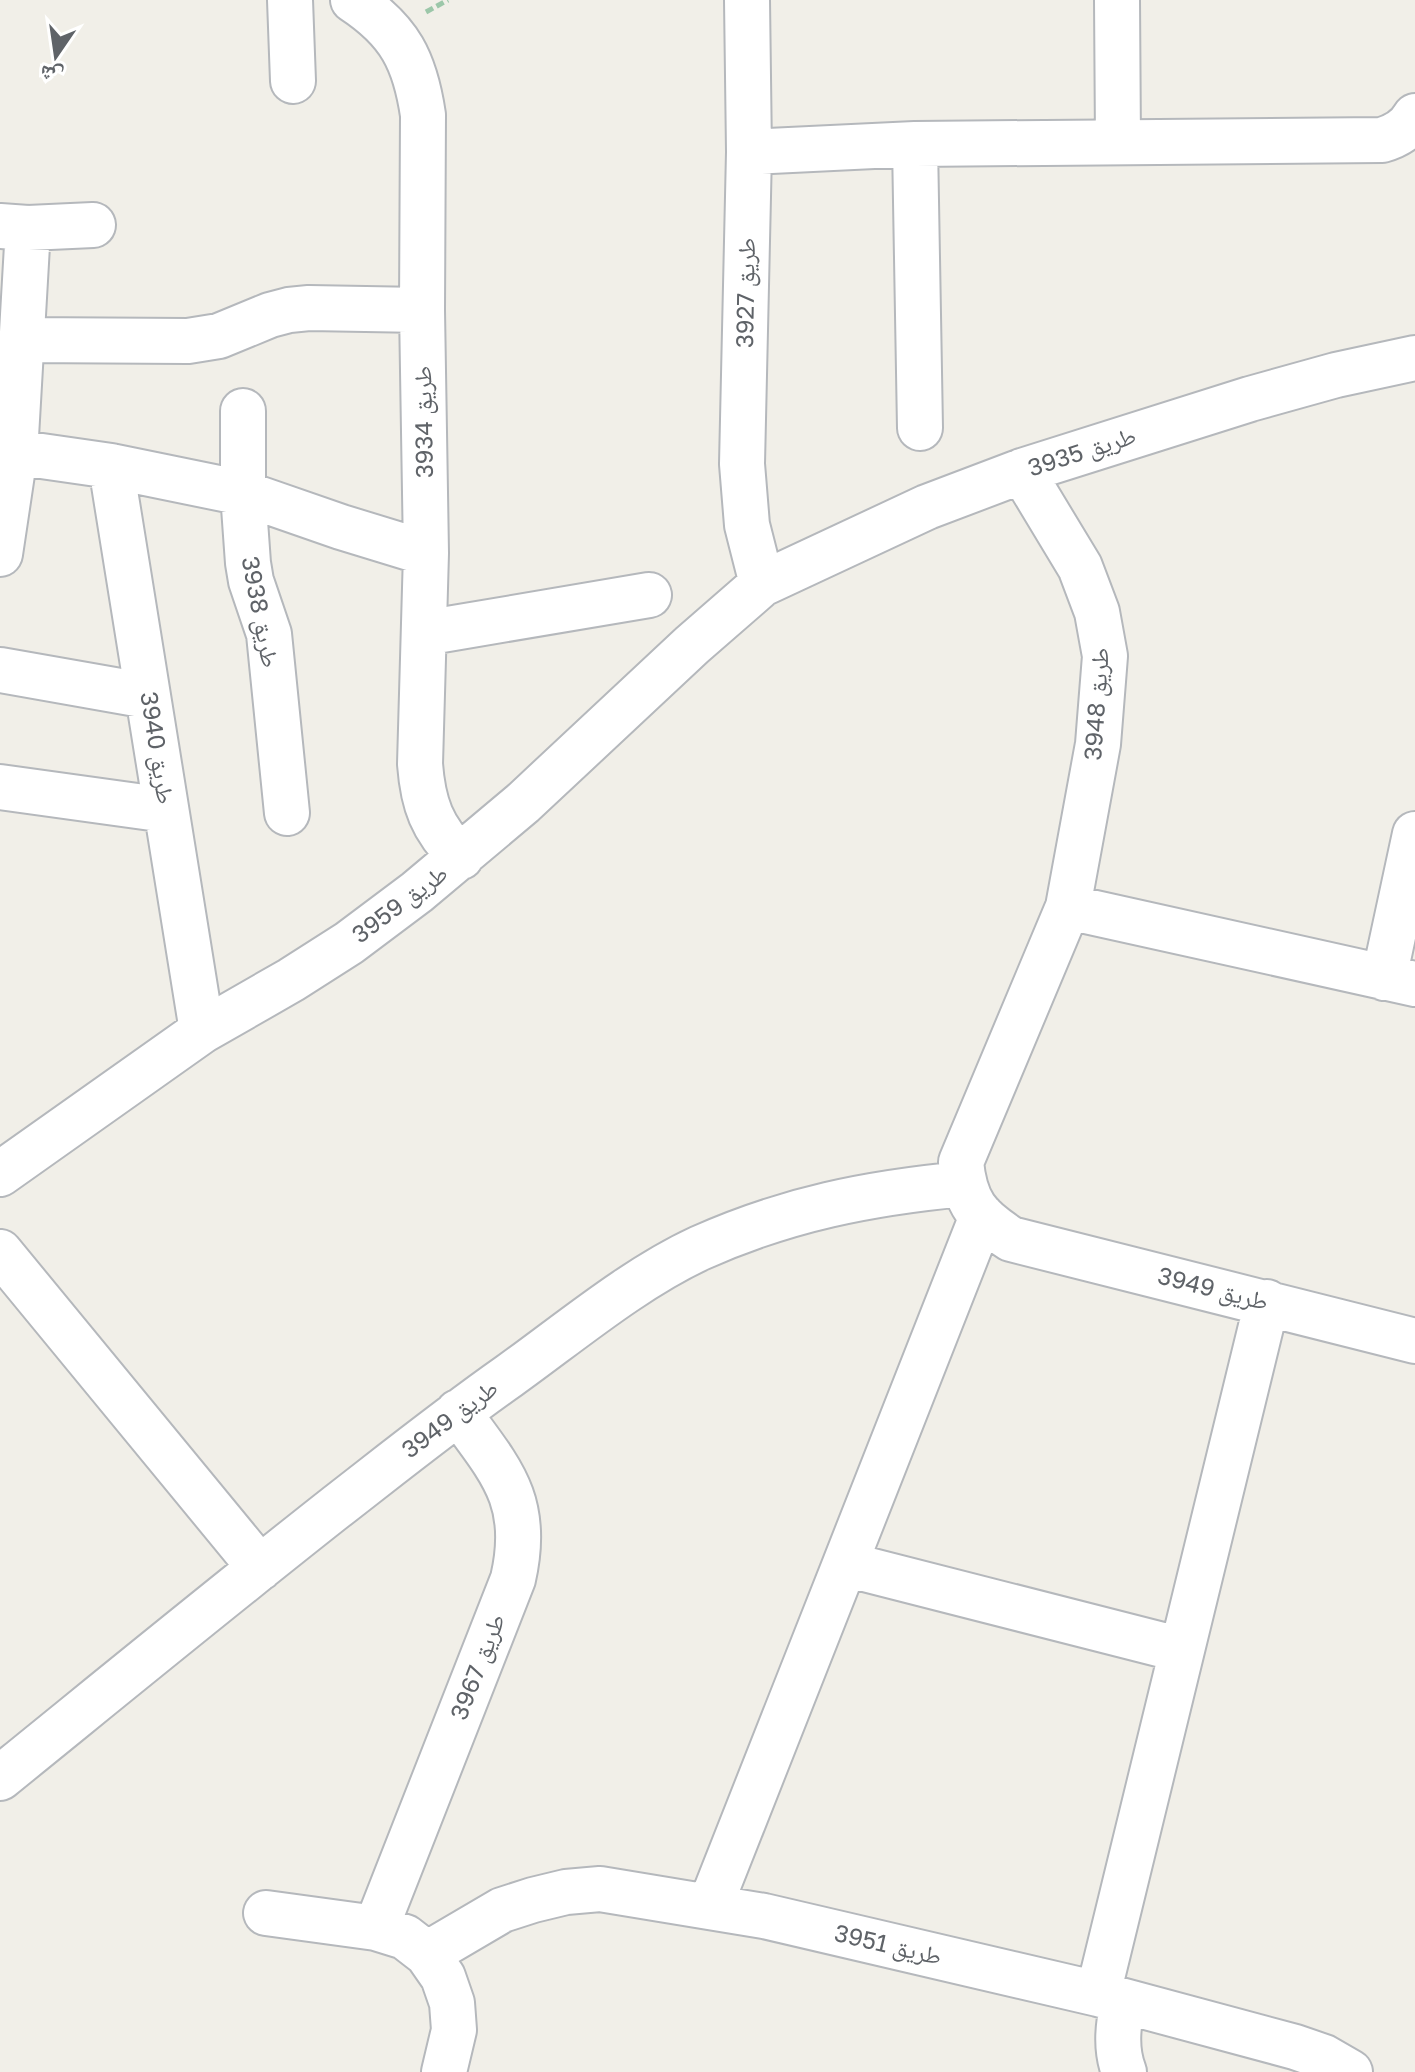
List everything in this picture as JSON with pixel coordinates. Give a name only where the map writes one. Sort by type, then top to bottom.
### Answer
[{"type":"street","points":[[290,0],[293,81]]},
{"type":"street","name":"طريق 3934","points":[[353,0],[391,31],[408,56],[419,85],[423,115],[426,553],[420,764],[424,799],[438,830],[461,857]]},
{"type":"street","name":"طريق 3927","points":[[747,0],[749,152],[742,464],[747,525],[762,584]]},
{"type":"street","points":[[1117,0],[1118,142]]},
{"type":"street","points":[[749,152],[915,144],[1382,140],[1404,130],[1415,116]]},
{"type":"street","points":[[915,144],[920,428]]},
{"type":"street","points":[[0,554],[8,452],[22,340],[14,227],[93,225]]},
{"type":"street","points":[[22,340],[188,341],[219,336],[289,310],[422,310]]},
{"type":"street","name":"طريق 3935","points":[[762,584],[927,507],[1022,471],[1250,399],[1336,375],[1415,358]]},
{"type":"street","name":"طريق 3938","points":[[243,411],[243,493],[248,563],[269,634],[287,813]]},
{"type":"street","points":[[8,452],[111,466],[243,493],[426,553]]},
{"type":"street","name":"طريق 3940","points":[[111,466],[202,1031]]},
{"type":"street","name":"طريق 3948","points":[[710,1906],[985,1213],[961,1162],[1068,907],[1098,744],[1105,656],[1097,612],[1080,567],[1022,471]]},
{"type":"street","name":"طريق 3959","points":[[0,1174],[202,1031],[349,943],[417,892],[523,803],[762,584]]},
{"type":"street","points":[[424,633],[649,595]]},
{"type":"street","points":[[0,670],[148,696]]},
{"type":"street","points":[[0,787],[166,810]]},
{"type":"street","points":[[1068,907],[1400,981],[1415,834]]},
{"type":"street","name":"طريق 3949","points":[[0,1778],[458,1412],[649,1275],[697,1249],[800,1211],[908,1189],[1267,1302],[1415,1341]]},
{"type":"street","points":[[0,1252],[260,1568]]},
{"type":"street","points":[[1124,2072],[1120,2063],[1118,2021],[1110,1998],[1182,1650],[1267,1302]]},
{"type":"street","name":"طريق 3967","points":[[376,1928],[513,1579],[518,1557],[520,1534],[510,1489],[458,1412]]},
{"type":"street","points":[[845,1564],[1182,1650]]},
{"type":"street","name":"طريق 3951","points":[[427,1954],[502,1910],[566,1892],[600,1889],[764,1916],[1110,1998],[1295,2047],[1324,2057],[1350,2072]]},
{"type":"street","points":[[266,1913],[376,1928],[405,1937],[427,1954],[443,1977],[452,2003],[454,2030],[444,2072]]}]
